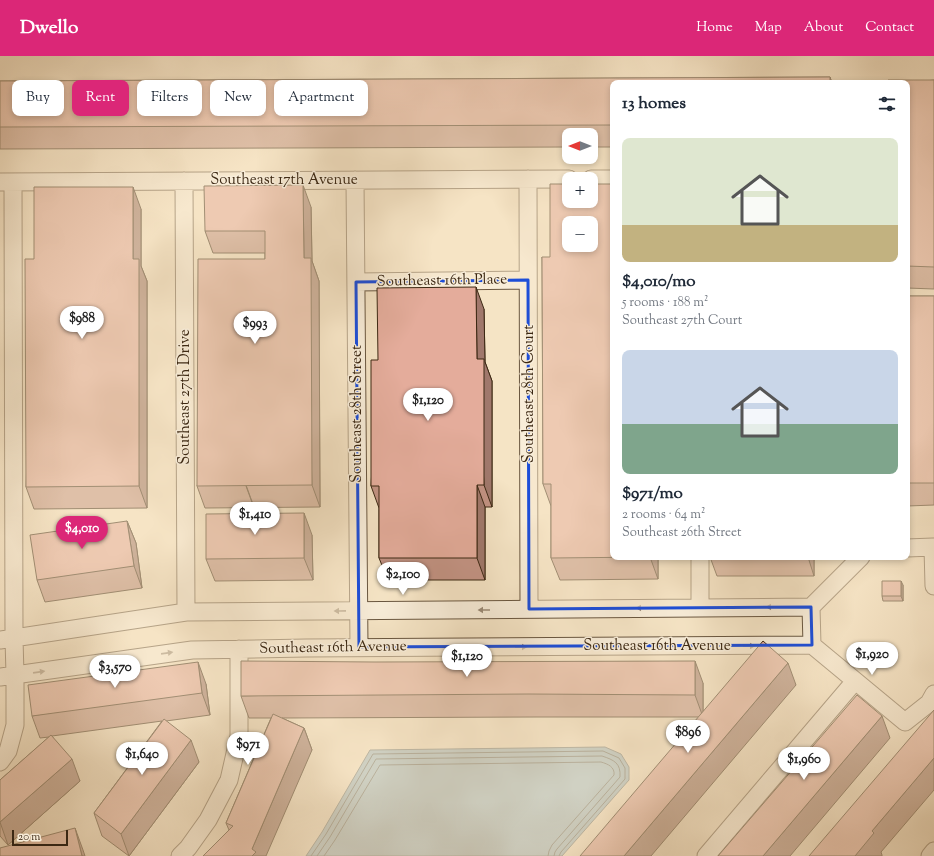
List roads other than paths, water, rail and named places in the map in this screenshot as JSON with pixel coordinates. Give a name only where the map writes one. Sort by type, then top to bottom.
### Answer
[{"type":"street","name":"Southeast 28th Court","points":[[528,179],[529,609]]},
{"type":"street","name":"Southeast 17th Avenue","points":[[6,182],[562,179]]},
{"type":"street","points":[[598,179],[610,179]]},
{"type":"street","name":"Southeast 28th Street","points":[[356,180],[359,648]]},
{"type":"street","name":"Southeast 27th Drive","points":[[184,181],[186,612]]},
{"type":"street","points":[[0,762],[8,751],[15,725],[7,676],[6,182]]},
{"type":"street","name":"Southeast 16th Place","points":[[356,282],[528,280]]},
{"type":"street","points":[[910,548],[933,548],[934,586]]},
{"type":"street","points":[[700,560],[700,608]]},
{"type":"street","points":[[7,639],[186,612],[811,606],[858,560]]},
{"type":"street","points":[[811,606],[812,645],[906,722],[929,703],[934,694]]},
{"type":"street","name":"Southeast 16th Avenue","points":[[7,676],[192,650],[812,645]]},
{"type":"street","points":[[180,856],[188,848],[208,820],[230,780],[239,736],[239,649]]},
{"type":"street","points":[[706,856],[855,680]]},
{"type":"street","points":[[930,856],[934,851]]},
{"type":"water","points":[[605,747],[621,754],[629,767],[629,780],[562,856],[306,856],[322,832],[370,750]]}]
